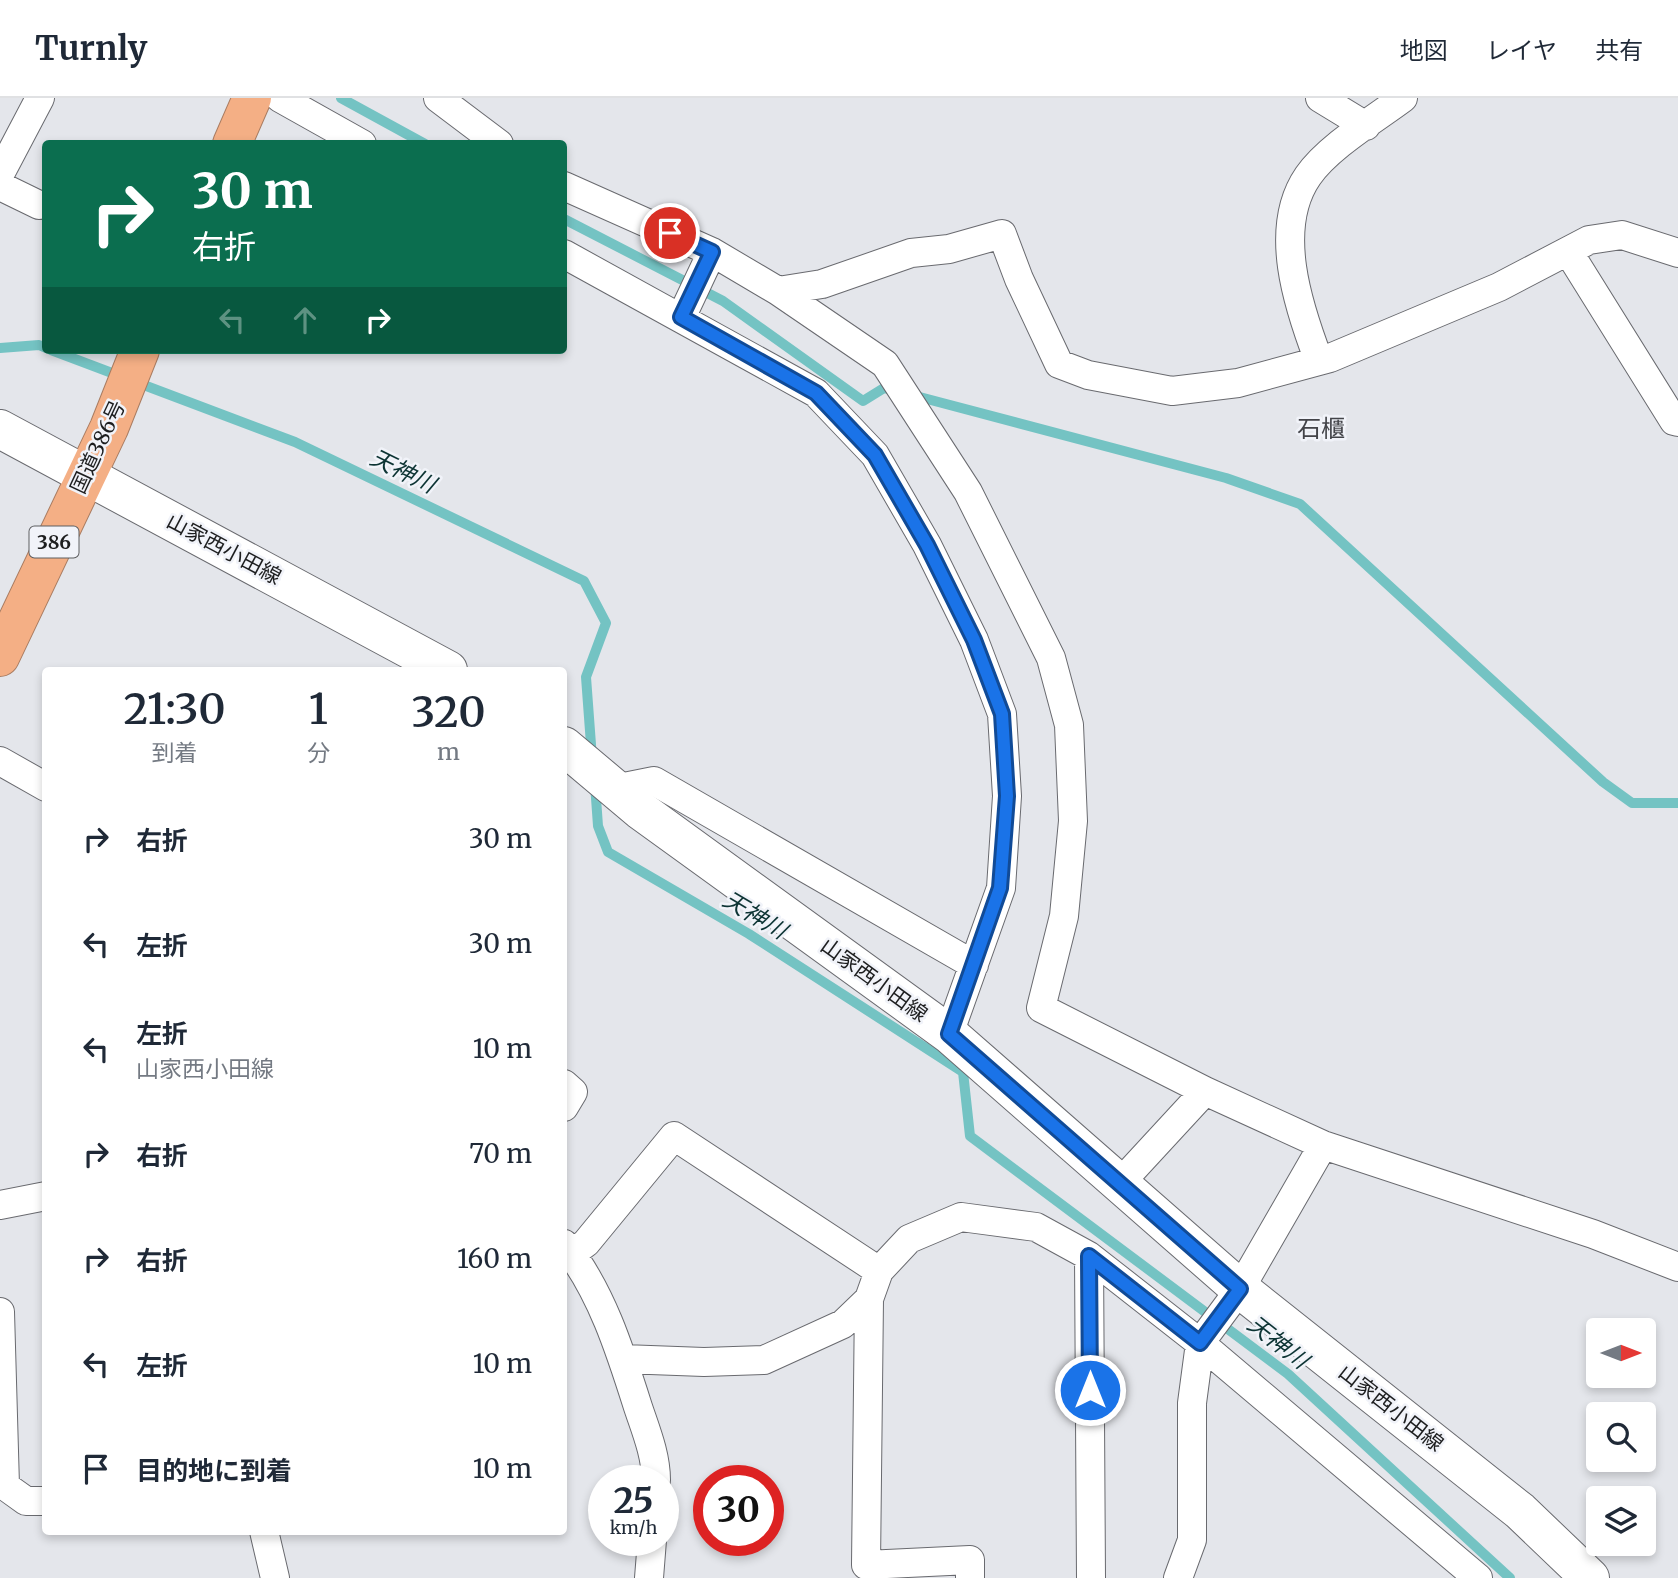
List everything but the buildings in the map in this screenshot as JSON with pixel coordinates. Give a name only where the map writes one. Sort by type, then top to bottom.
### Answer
[{"type":"highway","points":[[234,140],[252,98]]},
{"type":"highway","name":"国道386号","points":[[0,657],[108,428],[138,354]]},
{"type":"main road","name":"山家西小田線","points":[[0,429],[442,667]]},
{"type":"main road","name":"山家西小田線","points":[[567,749],[614,789],[949,1034],[1240,1289],[1520,1511],[1590,1578]]},
{"type":"street","points":[[0,174],[40,98]]},
{"type":"street","points":[[280,98],[355,140]]},
{"type":"street","points":[[438,98],[494,140]]},
{"type":"street","points":[[1320,98],[1366,127]]},
{"type":"street","points":[[1318,361],[1291,260],[1291,214],[1309,176],[1403,98]]},
{"type":"street","points":[[0,186],[39,205]]},
{"type":"street","points":[[567,187],[712,252],[778,291],[885,364],[968,492],[1051,658],[1069,725],[1073,821],[1064,916],[1041,1008],[1205,1091],[1323,1145],[1593,1234],[1678,1267]]},
{"type":"street","points":[[778,291],[822,284],[911,253],[949,249],[1002,234],[1019,279],[1059,364],[1088,375],[1172,391],[1238,383],[1318,361],[1499,287],[1588,240],[1622,235],[1678,253]]},
{"type":"street","points":[[1567,251],[1581,278],[1674,421],[1678,422]]},
{"type":"street","points":[[681,317],[712,252]]},
{"type":"street","points":[[567,256],[816,393],[875,455],[927,545],[974,640],[1002,714],[1007,796],[1000,888],[949,1034]]},
{"type":"street","points":[[0,761],[42,785]]},
{"type":"street","points":[[614,789],[654,780],[974,965]]},
{"type":"street","points":[[567,1087],[573,1092],[567,1102]]},
{"type":"street","points":[[1121,1182],[1205,1091]]},
{"type":"street","points":[[656,1465],[607,1317],[568,1249],[586,1244],[674,1136],[879,1271]]},
{"type":"street","points":[[1178,1578],[1192,1540],[1192,1403],[1200,1343],[1240,1289],[1323,1145]]},
{"type":"street","points":[[0,1205],[42,1197]]},
{"type":"street","points":[[970,1578],[970,1560],[866,1565],[869,1299],[879,1271],[909,1239],[961,1217],[1036,1227],[1089,1256],[1200,1343],[1478,1578]]},
{"type":"street","points":[[1089,1256],[1091,1578]]},
{"type":"street","points":[[623,1359],[704,1362],[764,1360],[843,1324],[869,1299]]},
{"type":"street","points":[[0,1312],[5,1486],[26,1501],[42,1501]]},
{"type":"street","points":[[265,1535],[275,1578]]},
{"type":"street","points":[[649,1578],[651,1556]]},
{"type":"waterway","points":[[341,98],[418,140]]},
{"type":"waterway","points":[[567,221],[723,301],[863,401],[884,388],[896,391]]},
{"type":"waterway","name":"天神川","points":[[0,348],[42,346]]},
{"type":"waterway","name":"天神川","points":[[62,354],[295,442],[584,581],[606,623],[586,677],[592,758]]},
{"type":"waterway","points":[[912,395],[1226,478],[1300,504],[1603,782],[1632,803],[1678,803]]},
{"type":"waterway","name":"天神川","points":[[595,784],[598,826],[608,852],[749,934],[963,1072],[970,1136],[1288,1374],[1510,1578]]},
{"type":"district","name":"石櫃","points":[[1321,429]]},
{"type":"route","points":[[670,233],[712,252],[681,317],[816,393],[875,455],[927,545],[974,640],[1002,714],[1007,796],[1000,888],[949,1034],[1240,1289],[1200,1343],[1089,1256],[1090,1390]]}]
